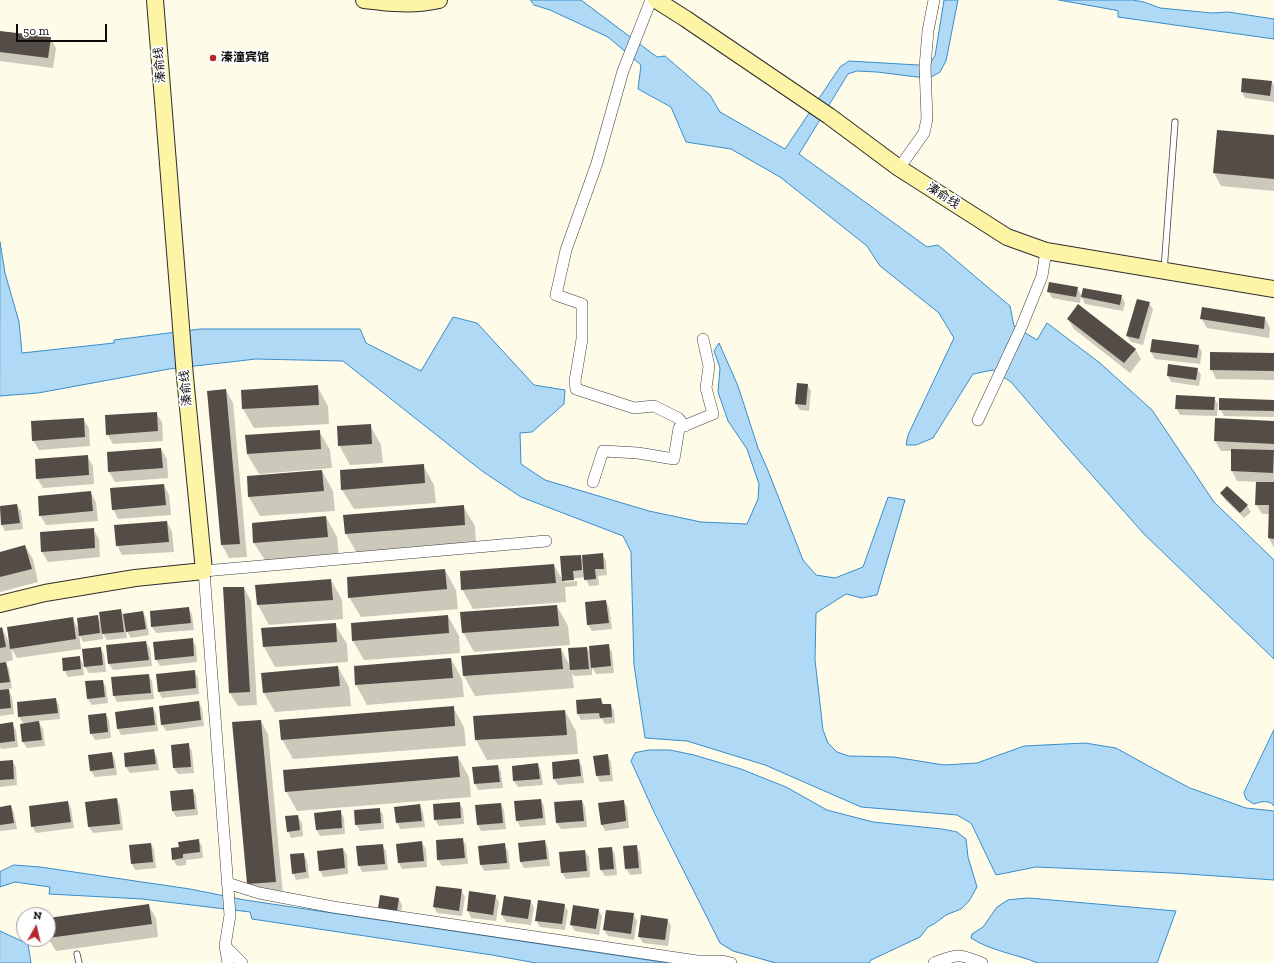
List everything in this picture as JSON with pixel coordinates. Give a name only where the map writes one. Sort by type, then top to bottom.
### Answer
[{"type":"main road","name":"溱俞线","points":[[155,0],[185,377],[204,571]]},
{"type":"main road","points":[[364,0],[397,4],[439,0]]},
{"type":"main road","name":"溱俞线","points":[[656,0],[829,116],[899,168],[1007,237],[1046,251],[1274,289]]},
{"type":"main road","points":[[0,604],[45,593],[136,578],[204,571]]},
{"type":"street","points":[[651,0],[623,71],[597,163],[566,250],[556,295],[582,304],[582,339],[575,382],[576,389],[634,408],[654,406],[678,418],[685,426]]},
{"type":"street","points":[[899,168],[924,133],[927,119],[925,67],[928,31],[934,0]]},
{"type":"street","points":[[978,420],[1021,328],[1042,276],[1046,251]]},
{"type":"street","points":[[593,482],[603,451],[638,453],[674,459],[679,428],[713,414],[706,388],[709,366],[703,339]]},
{"type":"street","points":[[228,963],[225,946],[230,914],[204,571],[546,541]]},
{"type":"street","points":[[227,888],[333,907],[697,961],[722,960],[731,963]]},
{"type":"street","points":[[225,946],[242,963]]},
{"type":"street","points":[[934,963],[956,955],[982,963]]},
{"type":"lane","points":[[1164,271],[1175,122]]},
{"type":"lane","points":[[77,954],[79,963]]},
{"type":"water","points":[[531,0],[581,0],[657,57],[665,56],[710,95],[720,112],[785,149],[840,67],[849,61],[918,65],[930,63],[935,56],[944,0],[958,0],[946,61],[940,72],[931,77],[857,71],[848,74],[799,154],[927,247],[938,245],[1010,306],[1014,326],[1037,340],[1047,323],[1100,363],[1152,410],[1214,502],[1274,560],[1274,659],[1144,534],[1011,382],[993,370],[973,374],[933,438],[916,445],[906,445],[908,435],[954,338],[939,313],[880,266],[867,246],[780,177],[731,149],[686,142],[671,107],[638,89],[641,65],[608,37],[550,10],[534,5]]},
{"type":"water","points":[[1059,0],[1133,0],[1144,2],[1160,8],[1212,13],[1228,12],[1274,19],[1274,39],[1118,17],[1118,11]]},
{"type":"water","points":[[0,242],[5,273],[19,322],[22,353],[114,343],[114,340],[200,329],[360,329],[366,343],[421,371],[453,317],[477,323],[534,385],[565,390],[564,404],[532,432],[520,433],[521,464],[545,480],[649,511],[701,522],[747,524],[758,499],[759,484],[747,449],[728,421],[718,392],[720,368],[714,351],[719,343],[738,386],[758,448],[803,560],[816,575],[835,578],[863,567],[888,497],[905,500],[877,595],[862,598],[846,594],[816,613],[815,660],[823,730],[828,743],[837,752],[849,756],[894,757],[944,765],[977,763],[1024,746],[1085,743],[1116,748],[1190,788],[1246,808],[1274,811],[1274,880],[1173,873],[1036,867],[996,875],[971,823],[957,815],[861,807],[765,765],[687,741],[645,738],[634,665],[631,552],[623,536],[521,497],[482,471],[343,361],[256,359],[169,369],[38,393],[0,396]]},
{"type":"water","points":[[1274,730],[1274,806],[1269,802],[1254,804],[1246,799],[1244,793]]},
{"type":"water","points":[[649,750],[670,750],[694,755],[741,769],[786,787],[827,810],[873,822],[942,829],[957,832],[966,839],[968,857],[977,887],[969,901],[961,909],[946,915],[928,927],[920,937],[871,960],[869,963],[776,963],[733,951],[720,943],[654,812],[631,761],[635,753]]},
{"type":"water","points":[[14,865],[40,867],[190,889],[245,900],[668,963],[536,963],[252,919],[250,912],[142,899],[49,894],[50,887],[15,882],[0,887],[0,872]]},
{"type":"water","points":[[1029,898],[1176,911],[1157,963],[1038,963],[995,949],[971,938],[972,934],[983,927],[997,907],[1008,900]]},
{"type":"water","points":[[0,931],[16,938],[16,947],[28,947],[31,963],[0,963]]},
{"type":"building","points":[[0,31],[51,37],[48,58],[0,52]]},
{"type":"building","points":[[1242,78],[1272,81],[1270,96],[1241,92]]},
{"type":"building","points":[[1217,130],[1274,135],[1274,179],[1213,173]]},
{"type":"building","points":[[1049,282],[1078,287],[1076,297],[1047,292]]},
{"type":"building","points":[[1083,288],[1122,295],[1120,305],[1081,297]]},
{"type":"building","points":[[1137,299],[1150,302],[1139,339],[1126,336]]},
{"type":"building","points":[[1078,304],[1136,349],[1124,363],[1067,319]]},
{"type":"building","points":[[1202,307],[1265,317],[1264,329],[1200,319]]},
{"type":"building","points":[[1152,339],[1199,345],[1197,358],[1150,352]]},
{"type":"building","points":[[1210,352],[1274,353],[1274,371],[1210,370]]},
{"type":"building","points":[[1168,364],[1198,368],[1196,380],[1167,376]]},
{"type":"building","points":[[797,383],[808,384],[806,405],[795,404]]},
{"type":"building","points":[[318,385],[319,405],[242,409],[241,390]]},
{"type":"building","points":[[226,389],[240,544],[221,545],[207,391]]},
{"type":"building","points":[[1176,395],[1215,397],[1214,410],[1175,409]]},
{"type":"building","points":[[1219,398],[1274,400],[1274,411],[1219,410]]},
{"type":"building","points":[[157,412],[158,431],[106,435],[105,415]]},
{"type":"building","points":[[84,418],[85,437],[32,441],[31,421]]},
{"type":"building","points":[[1215,418],[1274,421],[1274,444],[1214,441]]},
{"type":"building","points":[[371,424],[372,444],[338,446],[337,426]]},
{"type":"building","points":[[320,430],[321,449],[247,454],[245,435]]},
{"type":"building","points":[[161,448],[163,468],[108,472],[107,452]]},
{"type":"building","points":[[1231,449],[1274,450],[1273,473],[1231,471]]},
{"type":"building","points":[[88,455],[89,475],[36,479],[35,459]]},
{"type":"building","points":[[424,464],[425,483],[341,490],[340,470]]},
{"type":"building","points":[[322,470],[324,491],[248,497],[247,476]]},
{"type":"building","points":[[1256,482],[1274,482],[1274,539],[1268,538],[1269,505],[1255,505]]},
{"type":"building","points":[[164,484],[166,505],[112,510],[110,488]]},
{"type":"building","points":[[1227,486],[1248,505],[1240,513],[1220,493]]},
{"type":"building","points":[[91,491],[93,511],[39,516],[38,496]]},
{"type":"building","points":[[17,504],[20,523],[1,525],[0,506]]},
{"type":"building","points":[[464,505],[465,525],[345,534],[343,515]]},
{"type":"building","points":[[326,516],[328,537],[253,543],[252,523]]},
{"type":"building","points":[[167,521],[169,542],[116,546],[114,525]]},
{"type":"building","points":[[94,528],[95,548],[41,552],[40,532]]},
{"type":"building","points":[[25,545],[32,569],[0,577],[0,552]]},
{"type":"building","points":[[603,553],[604,569],[595,569],[596,579],[584,580],[582,555]]},
{"type":"building","points":[[581,555],[582,570],[573,571],[574,580],[562,581],[560,556]]},
{"type":"building","points":[[554,564],[556,583],[461,590],[460,571]]},
{"type":"building","points":[[445,569],[447,589],[348,598],[347,577]]},
{"type":"building","points":[[331,579],[333,600],[257,605],[255,585]]},
{"type":"building","points":[[223,587],[244,587],[250,692],[229,693]]},
{"type":"building","points":[[606,600],[609,623],[587,625],[585,602]]},
{"type":"building","points":[[557,605],[559,626],[462,633],[460,612]]},
{"type":"building","points":[[189,607],[191,623],[151,627],[150,611]]},
{"type":"building","points":[[121,609],[124,632],[102,634],[99,612]]},
{"type":"building","points":[[143,611],[146,629],[126,632],[123,614]]},
{"type":"building","points":[[98,615],[100,633],[79,636],[77,618]]},
{"type":"building","points":[[448,615],[449,633],[352,641],[351,623]]},
{"type":"building","points":[[73,617],[76,639],[10,649],[7,627]]},
{"type":"building","points":[[336,623],[337,642],[263,647],[261,628]]},
{"type":"building","points":[[2,627],[6,647],[0,648],[0,628]]},
{"type":"building","points":[[193,638],[194,656],[155,660],[153,642]]},
{"type":"building","points":[[146,641],[149,660],[108,664],[106,645]]},
{"type":"building","points":[[609,644],[611,666],[591,668],[589,646]]},
{"type":"building","points":[[101,647],[103,665],[84,667],[82,649]]},
{"type":"building","points":[[587,647],[589,669],[570,670],[568,648]]},
{"type":"building","points":[[561,648],[563,669],[463,676],[461,656]]},
{"type":"building","points":[[80,656],[81,669],[63,671],[62,658]]},
{"type":"building","points":[[451,658],[453,678],[355,685],[354,666]]},
{"type":"building","points":[[6,662],[10,682],[0,683],[0,663]]},
{"type":"building","points":[[338,666],[340,686],[263,693],[261,673]]},
{"type":"building","points":[[195,670],[196,688],[158,692],[156,674]]},
{"type":"building","points":[[149,674],[151,693],[113,696],[111,677]]},
{"type":"building","points":[[103,680],[105,697],[87,699],[85,681]]},
{"type":"building","points":[[9,689],[11,708],[0,709],[0,690]]},
{"type":"building","points":[[56,698],[58,713],[18,717],[17,702]]},
{"type":"building","points":[[601,698],[602,704],[611,704],[612,717],[600,718],[599,713],[577,714],[576,700]]},
{"type":"building","points":[[199,701],[201,720],[161,725],[159,706]]},
{"type":"building","points":[[454,706],[455,726],[281,740],[279,720]]},
{"type":"building","points":[[153,707],[155,725],[117,729],[115,712]]},
{"type":"building","points":[[565,710],[567,735],[475,740],[473,716]]},
{"type":"building","points":[[106,713],[108,732],[90,734],[88,715]]},
{"type":"building","points":[[261,720],[276,882],[247,884],[232,722]]},
{"type":"building","points":[[39,721],[42,740],[22,742],[20,724]]},
{"type":"building","points":[[13,722],[15,741],[0,743],[0,724]]},
{"type":"building","points":[[189,743],[191,767],[173,768],[171,745]]},
{"type":"building","points":[[154,749],[156,764],[125,767],[124,753]]},
{"type":"building","points":[[112,752],[114,768],[90,771],[88,755]]},
{"type":"building","points":[[608,754],[610,775],[596,776],[593,756]]},
{"type":"building","points":[[458,756],[460,777],[285,792],[283,770]]},
{"type":"building","points":[[579,759],[581,776],[553,779],[552,762]]},
{"type":"building","points":[[13,760],[14,779],[0,780],[0,761]]},
{"type":"building","points":[[538,763],[540,779],[513,781],[512,766]]},
{"type":"building","points":[[498,765],[500,782],[474,784],[472,767]]},
{"type":"building","points":[[193,789],[195,809],[172,811],[170,791]]},
{"type":"building","points":[[117,798],[120,824],[88,827],[85,802]]},
{"type":"building","points":[[541,799],[543,818],[516,821],[514,801]]},
{"type":"building","points":[[582,800],[584,821],[556,823],[554,802]]},
{"type":"building","points":[[624,800],[626,821],[601,825],[598,803]]},
{"type":"building","points":[[68,801],[71,822],[31,827],[29,806]]},
{"type":"building","points":[[460,802],[461,818],[434,820],[433,804]]},
{"type":"building","points":[[501,803],[503,823],[477,825],[475,805]]},
{"type":"building","points":[[420,804],[422,821],[396,823],[394,807]]},
{"type":"building","points":[[11,805],[14,823],[0,825],[0,807]]},
{"type":"building","points":[[380,808],[381,823],[355,825],[354,810]]},
{"type":"building","points":[[341,810],[342,828],[316,830],[314,813]]},
{"type":"building","points":[[298,815],[300,830],[287,832],[285,816]]},
{"type":"building","points":[[463,838],[465,858],[437,860],[436,840]]},
{"type":"building","points":[[199,839],[200,852],[183,854],[183,858],[172,860],[171,848],[179,847],[178,842]]},
{"type":"building","points":[[545,840],[547,859],[520,862],[518,843]]},
{"type":"building","points":[[422,841],[424,861],[398,863],[396,844]]},
{"type":"building","points":[[151,843],[153,862],[131,864],[129,845]]},
{"type":"building","points":[[505,843],[507,863],[480,865],[478,846]]},
{"type":"building","points":[[383,844],[385,864],[358,866],[356,846]]},
{"type":"building","points":[[637,845],[639,868],[625,869],[623,846]]},
{"type":"building","points":[[612,847],[614,869],[600,870],[598,848]]},
{"type":"building","points":[[343,848],[345,868],[319,871],[317,851]]},
{"type":"building","points":[[585,850],[587,871],[561,873],[559,852]]},
{"type":"building","points":[[304,853],[306,872],[292,874],[290,854]]},
{"type":"building","points":[[436,886],[462,889],[459,911],[433,907]]},
{"type":"building","points":[[469,891],[496,895],[493,915],[467,911]]},
{"type":"building","points":[[380,895],[399,898],[397,911],[378,908]]},
{"type":"building","points":[[504,896],[531,900],[528,919],[501,915]]},
{"type":"building","points":[[538,900],[565,904],[562,924],[535,921]]},
{"type":"building","points":[[149,904],[152,924],[56,937],[56,917]]},
{"type":"building","points":[[573,905],[599,909],[596,929],[570,925]]},
{"type":"building","points":[[606,910],[634,913],[631,934],[603,930]]},
{"type":"building","points":[[641,915],[668,919],[665,940],[638,937]]},
{"type":"place","name":"溱潼宾馆","points":[[213,58]]}]
